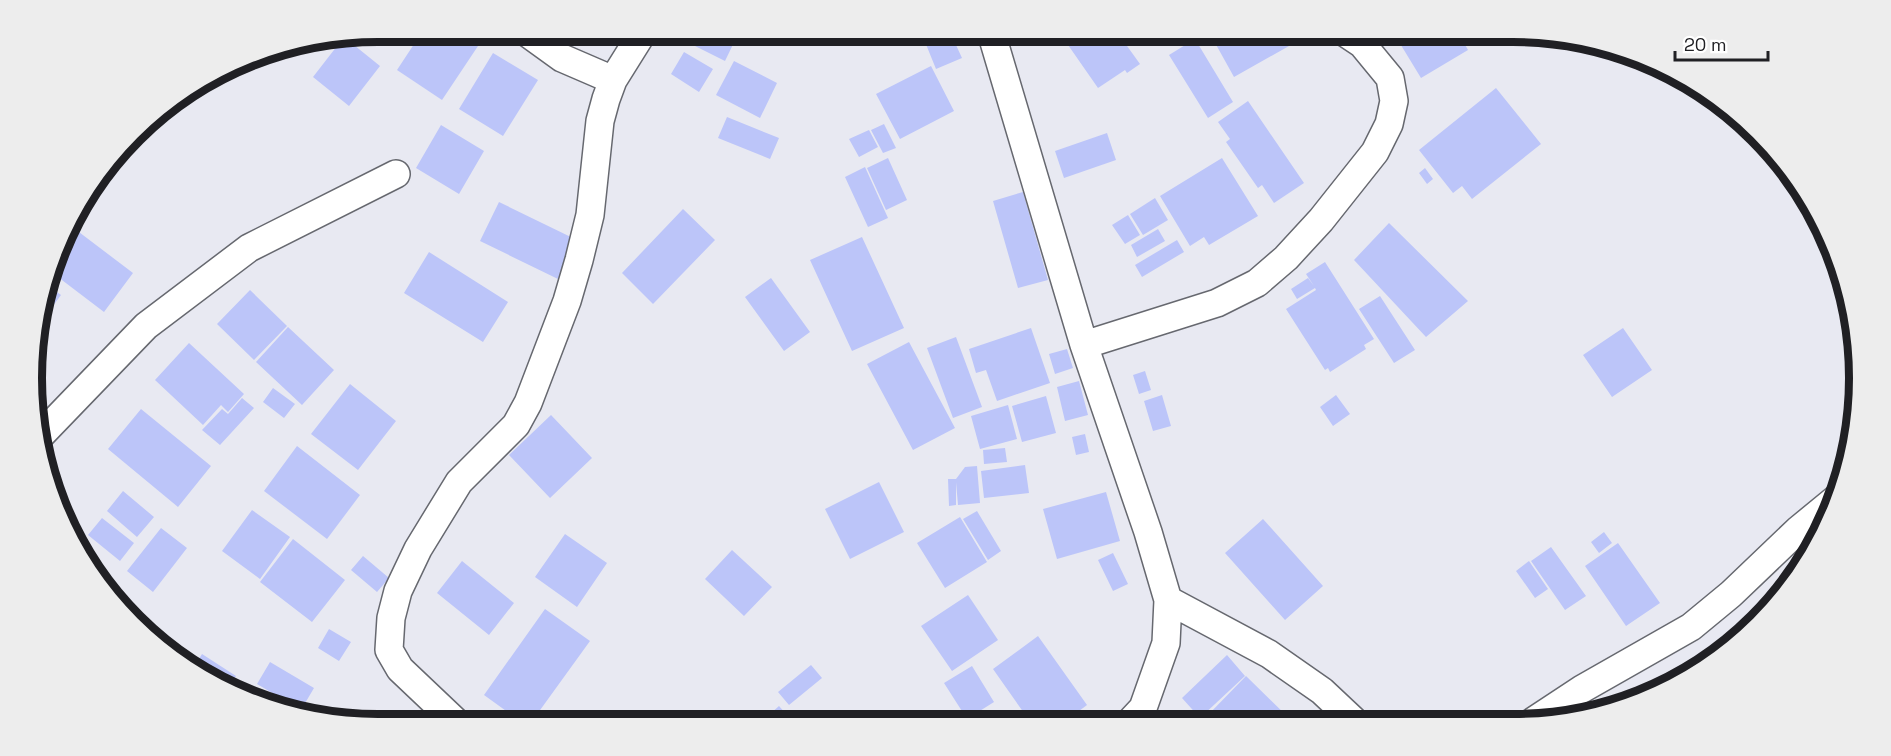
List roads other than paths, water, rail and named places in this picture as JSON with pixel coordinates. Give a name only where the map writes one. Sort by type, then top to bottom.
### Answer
[{"type":"street","points":[[540,42],[562,58],[613,80]]},
{"type":"street","points":[[447,714],[400,669],[389,650],[391,618],[398,591],[418,549],[459,482],[516,425],[528,403],[567,301],[579,260],[590,215],[600,121],[613,80],[637,42]]},
{"type":"street","points":[[995,42],[1084,345],[1148,532],[1168,600],[1166,643],[1143,708],[1137,714]]},
{"type":"street","points":[[1084,345],[1217,303],[1257,283],[1286,258],[1375,152],[1389,124],[1394,101],[1390,78],[1359,42]]},
{"type":"street","points":[[46,430],[146,326],[249,248],[396,174]]},
{"type":"street","points":[[1547,712],[1582,689],[1691,627],[1731,594],[1821,511]]},
{"type":"street","points":[[1168,600],[1269,654],[1322,691],[1346,714]]}]
